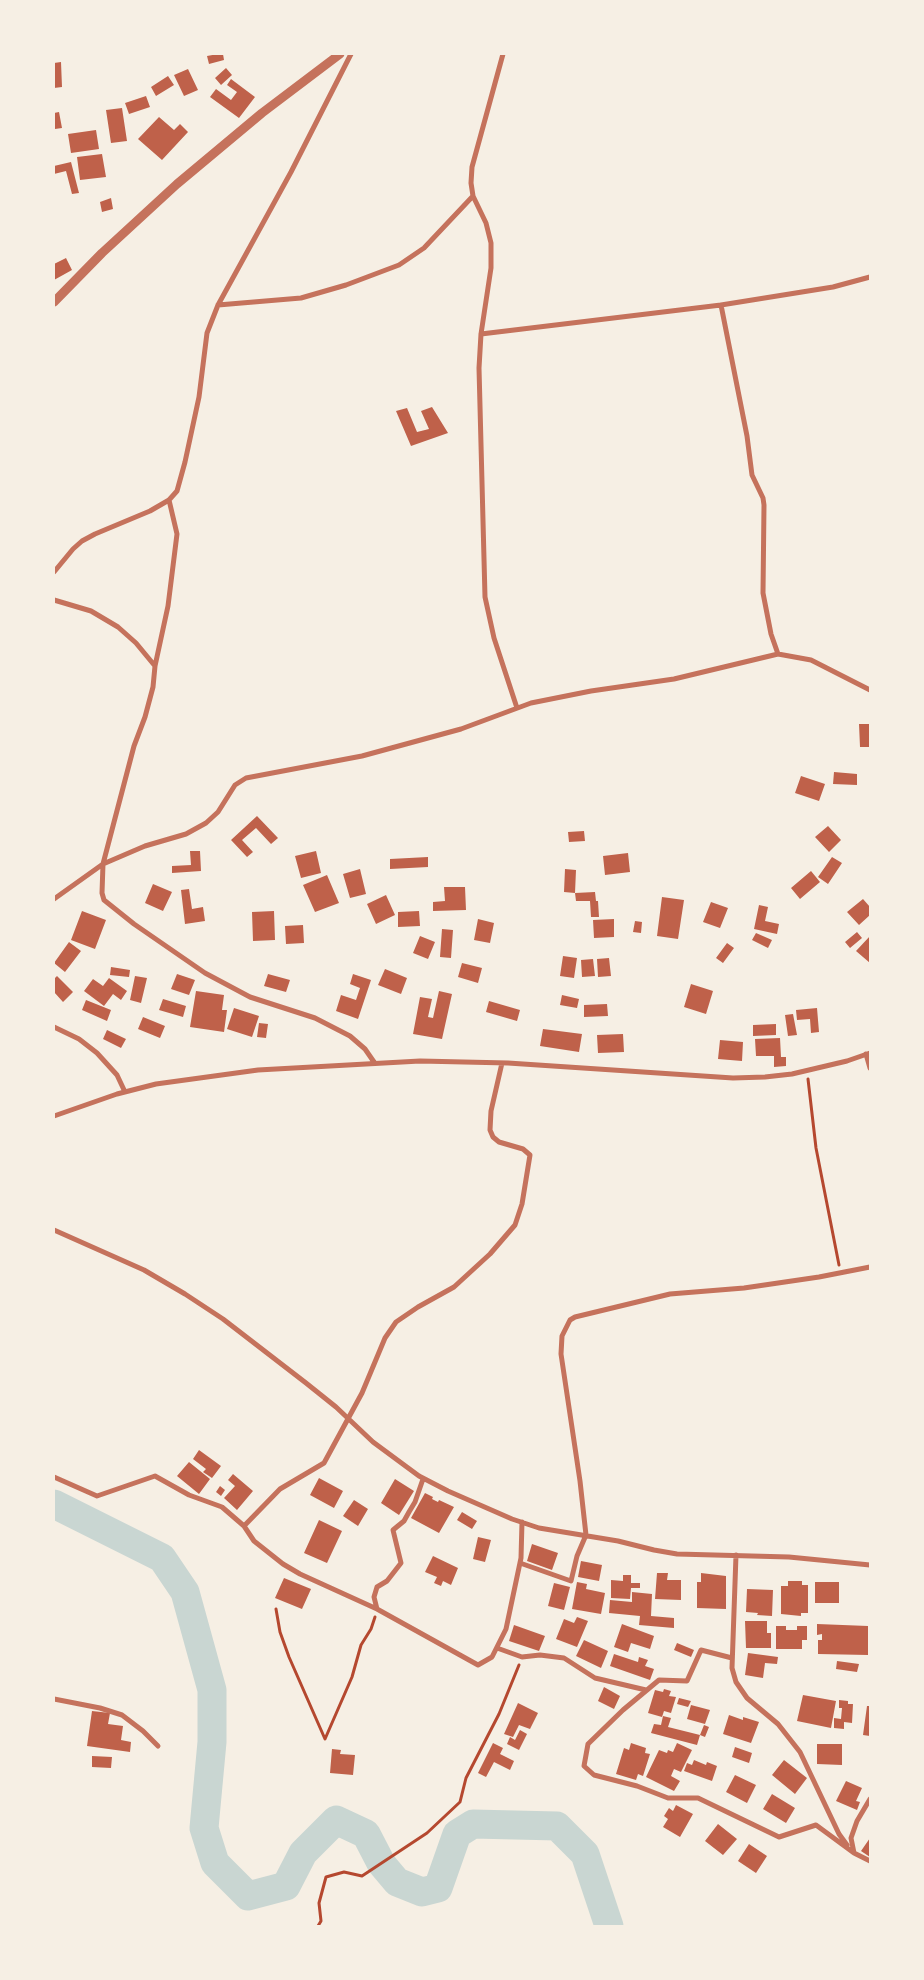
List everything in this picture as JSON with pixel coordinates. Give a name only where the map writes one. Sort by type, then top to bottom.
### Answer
[{"type":"street","points":[[54,302],[102,253],[177,184],[262,113],[340,54]]},
{"type":"street","points":[[54,572],[82,541],[150,511],[169,500],[177,491],[199,398],[207,333],[218,304],[291,172],[352,54]]},
{"type":"street","points":[[503,54],[472,167],[471,183],[473,196],[486,222],[491,243],[479,368],[485,597],[494,638],[517,708]]},
{"type":"street","points":[[218,304],[301,298],[346,285],[399,265],[424,248],[473,196]]},
{"type":"street","points":[[481,334],[721,305],[833,287],[870,277]]},
{"type":"street","points":[[721,305],[747,436],[752,475],[763,498],[763,593],[771,634],[778,654]]},
{"type":"street","points":[[169,500],[174,519],[176,547],[168,606],[155,666],[153,687],[145,717],[134,746],[103,864],[101,884],[104,900],[134,924],[204,973],[250,997],[315,1018],[350,1036],[365,1049],[374,1062]]},
{"type":"street","points":[[54,600],[91,611],[118,627],[136,643],[155,666]]},
{"type":"street","points":[[54,899],[103,864],[145,846],[186,834],[206,823],[218,812],[235,785],[246,778],[362,756],[461,729],[530,703],[591,691],[674,679],[778,654],[811,660],[870,690]]},
{"type":"street","points":[[54,1027],[79,1039],[98,1054],[116,1075],[126,1092]]},
{"type":"street","points":[[54,1116],[156,1084],[258,1070],[374,1062],[420,1061],[502,1064],[733,1078],[765,1077],[808,1071],[847,1061],[868,1053],[870,1068]]},
{"type":"street","points":[[244,1526],[280,1489],[324,1463],[349,1420],[389,1330],[405,1314],[454,1287],[490,1254],[515,1225],[522,1204],[530,1155],[523,1149],[499,1142],[493,1137],[490,1130],[491,1111],[502,1064]]},
{"type":"street","points":[[54,1230],[144,1270],[223,1319],[306,1383],[373,1442],[424,1479],[522,1522],[540,1528],[586,1535],[677,1554],[789,1556],[870,1565]]},
{"type":"street","points":[[520,1563],[571,1581],[577,1556],[586,1535],[579,1471],[561,1354],[562,1336],[570,1320],[575,1317],[670,1294],[744,1288],[870,1267]]},
{"type":"street","points":[[54,1477],[97,1496],[155,1476],[189,1495],[222,1507],[244,1526],[254,1541],[300,1574],[377,1610],[478,1665],[492,1657],[506,1629],[520,1563],[522,1522]]},
{"type":"street","points":[[377,1610],[374,1597],[377,1587],[387,1581],[400,1564],[393,1530],[404,1521],[415,1502],[424,1479]]},
{"type":"street","points":[[736,1556],[732,1658],[732,1668],[736,1682],[747,1698],[778,1724],[800,1752],[839,1834],[854,1853]]},
{"type":"street","points":[[497,1648],[522,1657],[540,1654],[564,1658],[595,1678],[646,1690]]},
{"type":"street","points":[[732,1658],[701,1650],[686,1681],[659,1680],[588,1744],[584,1766],[594,1775],[637,1786],[668,1798],[698,1798],[779,1837],[816,1825],[854,1853],[870,1861]]},
{"type":"street","points":[[54,1698],[122,1715],[143,1730],[158,1746]]},
{"type":"street","points":[[854,1853],[851,1838],[870,1798]]},
{"type":"path","points":[[808,1071],[816,1148],[841,1273]]},
{"type":"path","points":[[276,1609],[280,1632],[289,1657],[325,1739],[352,1677],[361,1645],[371,1629],[377,1610]]},
{"type":"path","points":[[318,1926],[321,1921],[318,1903],[326,1877],[344,1872],[362,1876],[427,1834],[460,1802],[466,1778],[499,1714],[522,1657]]},
{"type":"building","points":[[223,54],[224,60],[209,64],[207,56]]},
{"type":"building","points":[[61,62],[62,87],[54,88],[54,63]]},
{"type":"building","points":[[226,68],[232,75],[221,85],[215,78]]},
{"type":"building","points":[[188,69],[198,90],[184,96],[174,75]]},
{"type":"building","points":[[168,76],[174,85],[156,96],[151,87]]},
{"type":"building","points":[[231,79],[255,97],[239,118],[210,97],[216,89],[231,100],[237,92],[227,85]]},
{"type":"building","points":[[146,96],[150,107],[129,114],[125,103]]},
{"type":"building","points":[[122,108],[127,141],[111,143],[106,110]]},
{"type":"building","points":[[59,112],[62,128],[55,129],[54,113]]},
{"type":"building","points":[[159,117],[174,130],[180,124],[188,132],[162,160],[138,139]]},
{"type":"building","points":[[96,130],[99,149],[71,153],[68,134]]},
{"type":"building","points":[[102,154],[106,177],[80,180],[77,157]]},
{"type":"building","points":[[71,162],[79,193],[72,194],[66,171],[54,174],[54,166]]},
{"type":"building","points":[[111,198],[113,209],[102,212],[100,202]]},
{"type":"building","points":[[66,258],[72,270],[54,280],[54,264]]},
{"type":"building","points":[[432,407],[448,433],[411,446],[396,411],[407,408],[417,432],[429,429],[421,411]]},
{"type":"building","points":[[859,724],[870,724],[870,747],[860,747]]},
{"type":"building","points":[[834,772],[857,774],[857,785],[833,784]]},
{"type":"building","points":[[801,776],[825,784],[819,801],[795,793]]},
{"type":"building","points":[[257,816],[278,838],[271,844],[256,828],[242,840],[253,852],[247,857],[231,840]]},
{"type":"building","points":[[828,826],[841,840],[829,852],[815,837]]},
{"type":"building","points":[[584,831],[585,841],[569,842],[568,832]]},
{"type":"building","points":[[190,851],[200,851],[201,871],[172,873],[172,866],[191,865]]},
{"type":"building","points":[[316,851],[321,873],[301,878],[295,856]]},
{"type":"building","points":[[628,853],[630,872],[605,875],[603,856]]},
{"type":"building","points":[[428,857],[428,867],[390,869],[390,859]]},
{"type":"building","points":[[832,857],[842,863],[828,884],[818,877]]},
{"type":"building","points":[[360,869],[366,894],[350,898],[343,874]]},
{"type":"building","points":[[565,869],[576,870],[575,893],[564,892]]},
{"type":"building","points":[[811,871],[820,882],[800,899],[791,888]]},
{"type":"building","points":[[327,875],[339,903],[315,912],[303,885]]},
{"type":"building","points":[[153,884],[172,892],[163,911],[145,903]]},
{"type":"building","points":[[444,887],[465,887],[466,910],[433,911],[433,902],[445,901]]},
{"type":"building","points":[[189,889],[192,909],[203,907],[205,921],[185,924],[181,890]]},
{"type":"building","points":[[595,892],[596,901],[598,901],[599,917],[591,917],[590,901],[576,901],[575,893]]},
{"type":"building","points":[[386,895],[395,915],[376,924],[367,904]]},
{"type":"building","points":[[662,897],[684,900],[678,939],[657,936]]},
{"type":"building","points":[[863,899],[870,907],[870,915],[859,925],[847,912]]},
{"type":"building","points":[[711,902],[728,908],[720,928],[703,922]]},
{"type":"building","points":[[759,905],[768,907],[765,921],[779,924],[777,934],[754,929]]},
{"type":"building","points":[[82,911],[106,920],[95,949],[71,940]]},
{"type":"building","points":[[274,911],[275,940],[253,941],[252,912]]},
{"type":"building","points":[[419,911],[420,926],[398,927],[398,912]]},
{"type":"building","points":[[478,919],[494,923],[490,943],[474,940]]},
{"type":"building","points":[[614,919],[614,937],[594,938],[593,920]]},
{"type":"building","points":[[635,921],[642,922],[641,933],[633,932]]},
{"type":"building","points":[[303,925],[304,943],[286,944],[285,926]]},
{"type":"building","points":[[442,929],[453,930],[451,958],[440,957]]},
{"type":"building","points":[[857,932],[862,938],[850,948],[845,942]]},
{"type":"building","points":[[756,933],[772,940],[768,948],[752,940]]},
{"type":"building","points":[[420,936],[435,942],[428,959],[413,953]]},
{"type":"building","points":[[870,936],[870,963],[856,951]]},
{"type":"building","points":[[69,942],[81,951],[65,972],[54,963]]},
{"type":"building","points":[[727,943],[734,948],[723,963],[716,958]]},
{"type":"building","points":[[563,956],[577,958],[574,978],[560,976]]},
{"type":"building","points":[[609,958],[611,976],[598,977],[597,959]]},
{"type":"building","points":[[593,959],[595,976],[582,977],[581,960]]},
{"type":"building","points":[[462,963],[482,968],[478,983],[458,977]]},
{"type":"building","points":[[111,967],[130,970],[129,977],[110,975]]},
{"type":"building","points":[[385,969],[407,978],[401,994],[378,985]]},
{"type":"building","points":[[177,974],[195,980],[189,995],[171,989]]},
{"type":"building","points":[[268,974],[290,980],[286,992],[264,986]]},
{"type":"building","points":[[353,974],[371,980],[358,1019],[336,1011],[341,995],[356,1000],[360,988],[350,984]]},
{"type":"building","points":[[57,976],[73,992],[63,1002],[54,992],[54,979]]},
{"type":"building","points":[[135,976],[147,978],[141,1003],[130,1000]]},
{"type":"building","points":[[109,978],[127,991],[121,1000],[113,994],[104,1006],[84,991],[93,979],[103,986]]},
{"type":"building","points":[[691,984],[713,991],[706,1014],[684,1007]]},
{"type":"building","points":[[196,991],[224,995],[222,1010],[227,1010],[224,1032],[190,1027]]},
{"type":"building","points":[[439,991],[452,994],[442,1039],[413,1034],[420,997],[432,999],[428,1017],[433,1018]]},
{"type":"building","points":[[562,995],[579,999],[577,1008],[560,1005]]},
{"type":"building","points":[[163,999],[186,1006],[183,1017],[159,1010]]},
{"type":"building","points":[[86,1000],[111,1010],[107,1021],[82,1010]]},
{"type":"building","points":[[489,1001],[520,1010],[517,1021],[486,1012]]},
{"type":"building","points":[[607,1004],[608,1016],[584,1017],[584,1005]]},
{"type":"building","points":[[234,1008],[259,1016],[252,1037],[227,1029]]},
{"type":"building","points":[[817,1008],[819,1032],[811,1033],[810,1019],[797,1020],[796,1010]]},
{"type":"building","points":[[793,1014],[797,1035],[788,1036],[785,1015]]},
{"type":"building","points":[[143,1017],[165,1026],[160,1038],[138,1029]]},
{"type":"building","points":[[259,1023],[268,1024],[266,1038],[257,1037]]},
{"type":"building","points":[[776,1024],[776,1035],[753,1036],[753,1025]]},
{"type":"building","points":[[543,1029],[582,1034],[579,1052],[540,1046]]},
{"type":"building","points":[[107,1030],[126,1039],[121,1048],[103,1039]]},
{"type":"building","points":[[623,1034],[624,1052],[598,1053],[597,1035]]},
{"type":"building","points":[[780,1038],[781,1057],[786,1057],[786,1066],[774,1067],[774,1056],[756,1056],[755,1039]]},
{"type":"building","points":[[720,1040],[743,1042],[742,1061],[718,1059]]},
{"type":"building","points":[[199,1450],[221,1466],[212,1478],[203,1472],[206,1469],[193,1459]]},
{"type":"building","points":[[189,1462],[210,1479],[199,1494],[177,1476]]},
{"type":"building","points":[[233,1474],[253,1491],[237,1510],[224,1498],[235,1486],[228,1480]]},
{"type":"building","points":[[319,1478],[343,1491],[334,1508],[310,1495]]},
{"type":"building","points":[[395,1479],[414,1491],[399,1515],[381,1503]]},
{"type":"building","points":[[220,1486],[225,1490],[221,1496],[216,1492]]},
{"type":"building","points":[[425,1493],[438,1502],[439,1500],[454,1507],[439,1533],[411,1518]]},
{"type":"building","points":[[354,1500],[368,1509],[358,1526],[343,1516]]},
{"type":"building","points":[[462,1512],[477,1521],[472,1529],[457,1520]]},
{"type":"building","points":[[319,1520],[342,1531],[327,1563],[304,1553]]},
{"type":"building","points":[[478,1537],[491,1540],[485,1562],[473,1559]]},
{"type":"building","points":[[532,1544],[558,1553],[552,1570],[527,1561]]},
{"type":"building","points":[[433,1556],[458,1568],[451,1585],[443,1581],[441,1586],[434,1583],[437,1577],[425,1572]]},
{"type":"building","points":[[581,1561],[602,1565],[599,1581],[578,1577]]},
{"type":"building","points":[[657,1573],[668,1573],[667,1580],[681,1580],[681,1600],[655,1599]]},
{"type":"building","points":[[701,1573],[726,1576],[726,1609],[697,1608],[697,1582],[701,1582]]},
{"type":"building","points":[[623,1575],[631,1575],[631,1583],[640,1583],[640,1588],[631,1588],[630,1599],[611,1598],[611,1580],[623,1581]]},
{"type":"building","points":[[284,1578],[311,1589],[302,1609],[275,1598]]},
{"type":"building","points":[[788,1581],[802,1581],[802,1585],[808,1585],[808,1613],[801,1613],[801,1616],[781,1614],[781,1586],[788,1586]]},
{"type":"building","points":[[577,1582],[587,1584],[586,1589],[605,1593],[601,1614],[572,1609]]},
{"type":"building","points":[[815,1582],[839,1582],[839,1603],[815,1603]]},
{"type":"building","points":[[554,1583],[570,1587],[564,1610],[548,1606]]},
{"type":"building","points":[[747,1589],[773,1590],[772,1616],[746,1612]]},
{"type":"building","points":[[632,1592],[652,1594],[651,1616],[674,1618],[674,1628],[639,1625],[640,1616],[609,1613],[610,1600],[632,1602]]},
{"type":"building","points":[[577,1617],[588,1621],[577,1647],[556,1639],[564,1619],[574,1623]]},
{"type":"building","points":[[745,1621],[767,1621],[767,1633],[771,1633],[771,1648],[746,1648]]},
{"type":"building","points":[[622,1624],[654,1636],[650,1649],[631,1643],[628,1652],[614,1647]]},
{"type":"building","points":[[817,1624],[868,1626],[868,1655],[818,1654],[818,1640],[822,1640],[822,1634],[817,1635]]},
{"type":"building","points":[[514,1625],[545,1636],[539,1651],[509,1641]]},
{"type":"building","points":[[776,1626],[786,1626],[786,1630],[797,1630],[797,1626],[807,1626],[807,1640],[802,1640],[802,1649],[776,1649]]},
{"type":"building","points":[[584,1640],[608,1651],[601,1668],[576,1656]]},
{"type":"building","points":[[677,1643],[694,1650],[691,1657],[674,1650]]},
{"type":"building","points":[[748,1653],[778,1657],[777,1664],[765,1663],[763,1678],[745,1675]]},
{"type":"building","points":[[614,1654],[638,1662],[639,1657],[648,1660],[645,1666],[654,1669],[650,1680],[610,1666]]},
{"type":"building","points":[[837,1661],[859,1664],[857,1672],[836,1669]]},
{"type":"building","points":[[604,1687],[620,1696],[614,1709],[598,1701]]},
{"type":"building","points":[[664,1689],[671,1691],[669,1696],[676,1697],[671,1713],[664,1711],[662,1717],[648,1713],[655,1690],[663,1692]]},
{"type":"building","points":[[803,1695],[836,1701],[831,1728],[797,1721]]},
{"type":"building","points":[[679,1698],[691,1701],[688,1707],[677,1704]]},
{"type":"building","points":[[839,1700],[848,1701],[848,1704],[853,1704],[852,1723],[844,1722],[844,1729],[834,1728],[834,1718],[841,1719],[842,1708],[839,1708]]},
{"type":"building","points":[[518,1703],[538,1713],[530,1729],[519,1725],[513,1737],[504,1734]]},
{"type":"building","points":[[691,1705],[710,1710],[705,1724],[687,1719]]},
{"type":"building","points":[[867,1706],[870,1706],[870,1736],[863,1735]]},
{"type":"building","points":[[92,1711],[110,1713],[108,1724],[123,1726],[121,1740],[131,1742],[130,1752],[87,1746]]},
{"type":"building","points":[[729,1715],[743,1720],[743,1717],[759,1722],[751,1743],[723,1734]]},
{"type":"building","points":[[663,1716],[671,1718],[668,1727],[700,1735],[697,1745],[651,1733],[654,1724],[661,1725]]},
{"type":"building","points":[[704,1725],[709,1727],[705,1737],[700,1735]]},
{"type":"building","points":[[520,1730],[527,1734],[519,1750],[507,1744],[510,1737],[515,1740]]},
{"type":"building","points":[[493,1743],[503,1748],[500,1754],[514,1761],[510,1770],[494,1762],[486,1777],[478,1773]]},
{"type":"building","points":[[631,1743],[646,1748],[645,1753],[650,1754],[643,1776],[638,1774],[636,1780],[616,1774],[624,1748],[629,1750]]},
{"type":"building","points":[[677,1743],[692,1750],[681,1772],[674,1769],[671,1776],[680,1781],[674,1791],[646,1777],[659,1750],[667,1753],[668,1750],[673,1752]]},
{"type":"building","points":[[817,1744],[842,1744],[842,1765],[817,1764]]},
{"type":"building","points":[[735,1747],[752,1753],[749,1763],[732,1757]]},
{"type":"building","points":[[332,1749],[341,1750],[340,1754],[355,1755],[353,1775],[330,1773]]},
{"type":"building","points":[[92,1756],[112,1757],[111,1768],[92,1767]]},
{"type":"building","points":[[694,1760],[706,1765],[707,1762],[717,1766],[712,1781],[684,1771],[687,1763],[692,1765]]},
{"type":"building","points":[[784,1760],[807,1778],[795,1794],[772,1775]]},
{"type":"building","points":[[735,1775],[756,1785],[747,1803],[726,1792]]},
{"type":"building","points":[[846,1781],[862,1788],[856,1801],[860,1802],[857,1810],[836,1801]]},
{"type":"building","points":[[772,1794],[795,1808],[786,1823],[763,1809]]},
{"type":"building","points":[[676,1805],[693,1814],[680,1837],[663,1827],[668,1819],[664,1816],[669,1808],[673,1811]]},
{"type":"building","points":[[718,1824],[737,1839],[723,1855],[705,1841]]},
{"type":"building","points":[[870,1838],[870,1857],[861,1851]]},
{"type":"building","points":[[749,1844],[767,1856],[756,1873],[738,1861]]},
{"type":"waterway","points":[[54,1504],[162,1558],[185,1592],[212,1690],[212,1742],[204,1828],[215,1863],[248,1896],[286,1886],[303,1853],[336,1820],[366,1834],[381,1863],[397,1882],[422,1892],[438,1888],[457,1834],[473,1824],[557,1826],[585,1854],[609,1926]]}]
